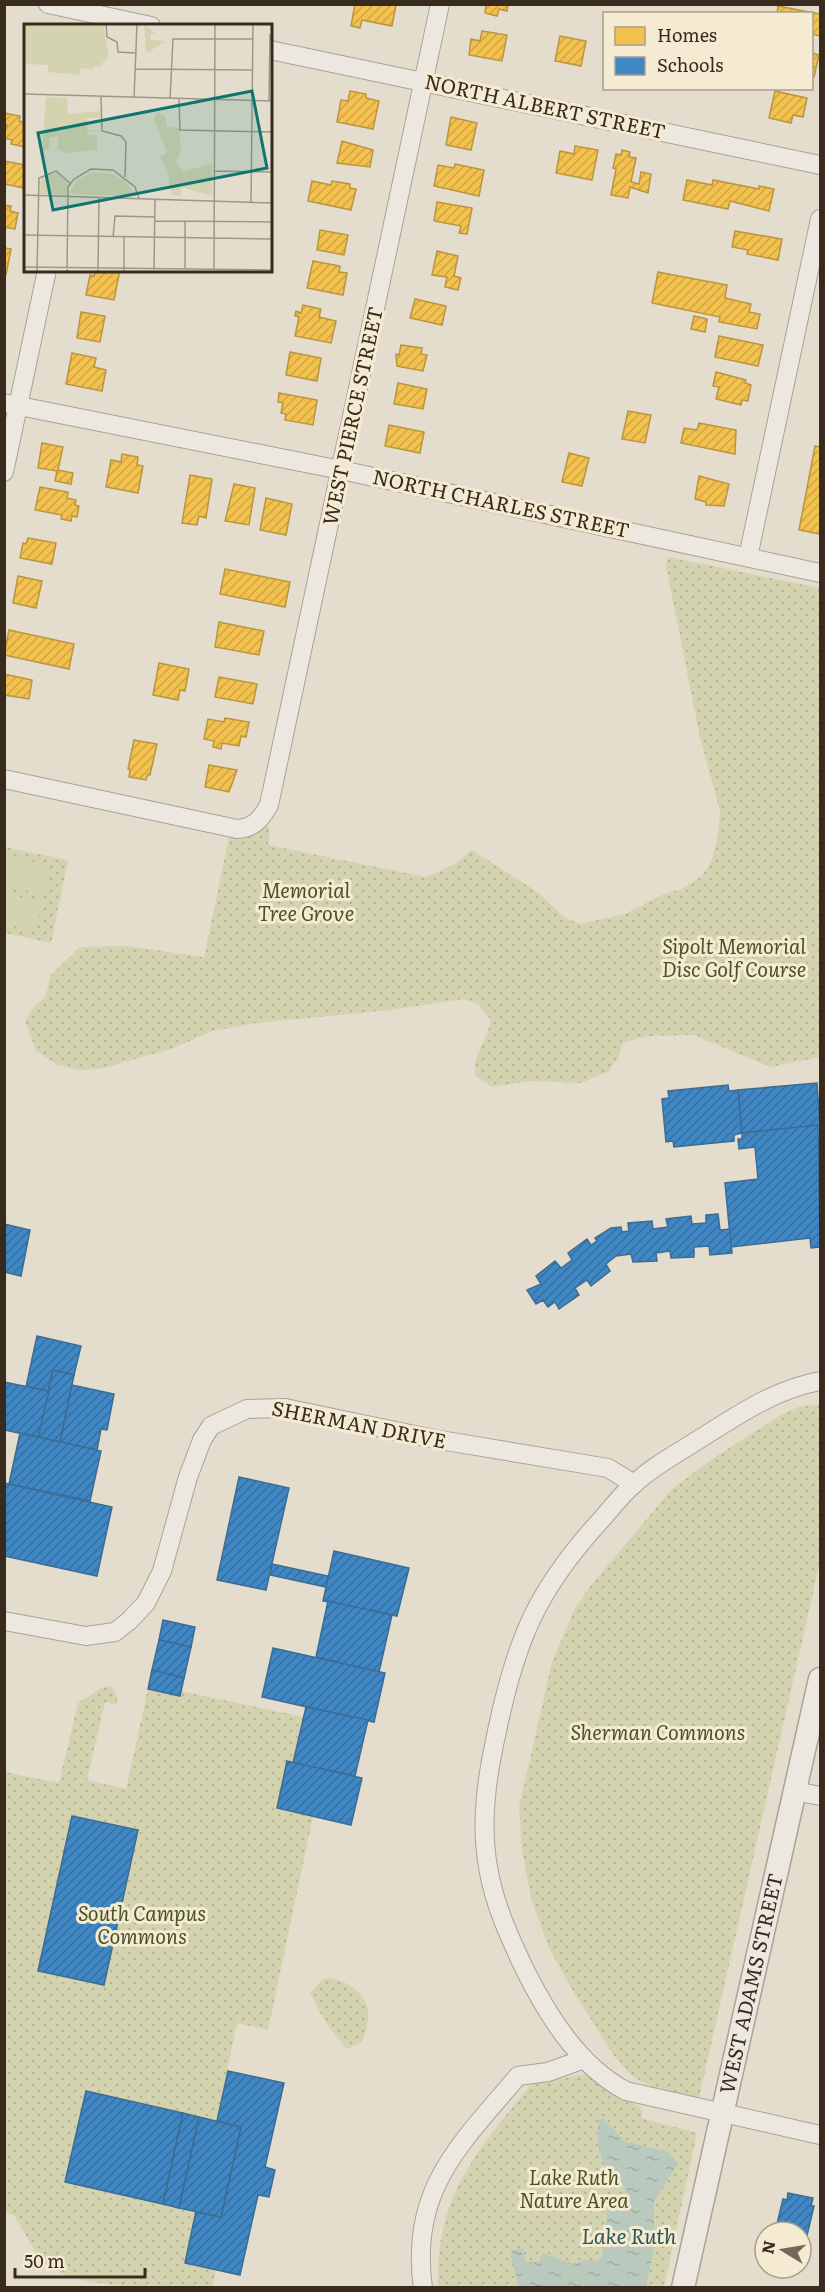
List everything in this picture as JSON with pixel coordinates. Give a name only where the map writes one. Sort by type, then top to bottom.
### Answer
[{"type":"street","points":[[48,4],[142,24]]},
{"type":"street","name":"WEST PIERCE STREET","points":[[4,779],[237,829],[256,824],[269,805],[440,4]]},
{"type":"street","name":"NORTH ALBERT STREET","points":[[272,50],[820,165]]},
{"type":"street","points":[[748,557],[820,219]]},
{"type":"street","points":[[4,472],[12,404],[46,272]]},
{"type":"street","name":"NORTH CHARLES STREET","points":[[12,404],[341,470],[820,573]]},
{"type":"street","points":[[820,1381],[761,1400],[634,1484],[574,1549],[540,1598],[524,1632],[512,1669],[487,1777],[487,1855],[495,1900],[508,1934],[550,2016],[584,2059],[614,2085],[626,2091],[720,2115],[820,2136]]},
{"type":"street","name":"SHERMAN DRIVE","points":[[4,1621],[86,1636],[115,1632],[129,1621],[146,1603],[162,1571],[188,1477],[202,1440],[211,1426],[247,1409],[285,1408],[423,1437],[608,1468],[634,1484]]},
{"type":"street","name":"WEST ADAMS STREET","points":[[682,2288],[820,1678]]},
{"type":"street","points":[[795,1791],[820,1796]]},
{"type":"street","points":[[423,2288],[420,2250],[427,2209],[435,2185],[451,2156],[518,2076],[548,2072],[584,2059]]},
{"type":"green space","name":"Sipolt Memorial Disc Golf Course","points":[[668,557],[820,588],[820,1057],[771,1067],[693,1035],[648,1036],[623,1043],[618,1058],[609,1071],[581,1083],[531,1081],[492,1087],[475,1075],[478,1054],[491,1020],[478,1004],[464,999],[390,1010],[256,1023],[213,1031],[171,1049],[100,1069],[77,1070],[58,1065],[36,1051],[25,1021],[35,1005],[45,998],[51,975],[80,947],[126,946],[204,957],[231,828],[256,824],[270,827],[268,845],[426,877],[455,864],[472,850],[539,893],[564,917],[580,924],[625,914],[666,893],[682,889],[702,876],[711,862],[717,841],[720,811],[700,737],[666,566]]},
{"type":"green space","points":[[5,847],[68,860],[51,943],[5,933]]},
{"type":"green space","points":[[5,856],[50,865],[44,894],[5,886]]},
{"type":"green space","points":[[5,894],[42,902],[36,931],[5,924]]},
{"type":"green space","name":"Sherman Commons","points":[[820,1404],[820,1562],[699,2098],[652,2087],[632,2076],[614,2056],[570,1986],[548,1946],[531,1898],[522,1849],[519,1807],[552,1662],[575,1608],[592,1584],[672,1489],[709,1461],[781,1415],[798,1407]]},
{"type":"green space","name":"South Campus Commons","points":[[112,1686],[118,1698],[116,1705],[105,1702],[87,1780],[126,1789],[148,1689],[180,1696],[181,1691],[304,1717],[293,1763],[287,1762],[277,1808],[313,1817],[268,2030],[237,2023],[217,2121],[86,2091],[65,2182],[196,2211],[185,2262],[216,2270],[212,2287],[103,2284],[63,2274],[48,2265],[33,2248],[14,2215],[5,2213],[5,1772],[59,1783],[78,1703],[101,1688]]},
{"type":"green space","points":[[331,1978],[353,1987],[365,2001],[368,2010],[362,2042],[347,2049],[327,2025],[310,1993],[323,1979]]},
{"type":"green space","name":"Lake Ruth Nature Area","points":[[586,2074],[621,2098],[641,2107],[642,2118],[697,2133],[664,2287],[438,2288],[439,2255],[444,2226],[463,2176],[477,2154],[531,2084]]},
{"type":"water","name":"Lake Ruth","points":[[603,2118],[624,2141],[668,2152],[678,2163],[654,2202],[654,2249],[646,2287],[519,2287],[511,2256],[512,2251],[523,2248],[525,2261],[533,2263],[540,2260],[542,2253],[573,2264],[585,2260],[597,2261],[602,2257],[608,2207],[626,2197],[625,2186],[617,2181],[605,2166],[599,2148],[599,2120]]},
{"type":"building: Homes","points":[[355,4],[396,5],[392,26],[362,20],[360,28],[351,26]]},
{"type":"building: Homes","points":[[486,4],[508,4],[507,11],[499,9],[497,16],[485,13]]},
{"type":"building: Homes","points":[[778,6],[810,12],[777,12]]},
{"type":"building: Homes","points":[[813,13],[820,14],[820,36],[813,34]]},
{"type":"building: Homes","points":[[482,31],[507,35],[502,61],[469,55],[471,39],[480,41]]},
{"type":"building: Homes","points":[[560,36],[586,41],[581,66],[555,61]]},
{"type":"building: Homes","points":[[813,53],[819,55],[813,77]]},
{"type":"building: Homes","points":[[350,91],[366,94],[366,98],[379,101],[373,129],[337,122],[341,100],[348,101]]},
{"type":"building: Homes","points":[[775,91],[807,98],[803,117],[793,115],[791,123],[769,118]]},
{"type":"building: Homes","points":[[4,113],[20,116],[19,121],[24,122],[24,147],[11,144],[12,140],[4,138],[7,125],[4,124]]},
{"type":"building: Homes","points":[[451,117],[477,123],[471,150],[446,145]]},
{"type":"building: Homes","points":[[342,141],[373,150],[370,167],[337,163]]},
{"type":"building: Homes","points":[[575,146],[598,150],[592,180],[556,173],[560,151],[574,154]]},
{"type":"building: Homes","points":[[622,150],[630,152],[629,157],[636,158],[631,182],[639,184],[641,172],[651,174],[648,193],[630,187],[628,198],[611,195],[616,169],[613,168],[616,154],[621,155]]},
{"type":"building: Homes","points":[[4,161],[24,165],[24,188],[4,184]]},
{"type":"building: Homes","points":[[455,164],[484,170],[479,196],[434,186],[438,165],[454,168]]},
{"type":"building: Homes","points":[[687,180],[712,185],[713,180],[759,189],[759,186],[774,189],[769,211],[730,201],[728,209],[683,200]]},
{"type":"building: Homes","points":[[312,181],[331,185],[332,181],[350,184],[350,188],[356,189],[351,210],[308,201]]},
{"type":"building: Homes","points":[[437,202],[472,208],[467,234],[459,233],[461,226],[434,221]]},
{"type":"building: Homes","points":[[4,205],[11,206],[10,211],[18,213],[15,229],[4,227]]},
{"type":"building: Homes","points":[[320,230],[348,235],[344,255],[317,250]]},
{"type":"building: Homes","points":[[735,231],[782,239],[778,260],[747,254],[748,250],[732,247]]},
{"type":"building: Homes","points":[[4,248],[11,249],[6,275],[4,275]]},
{"type":"building: Homes","points":[[437,251],[458,256],[454,276],[461,278],[458,290],[445,287],[447,277],[432,275]]},
{"type":"building: Homes","points":[[313,261],[340,266],[339,272],[347,273],[343,295],[307,288]]},
{"type":"building: Homes","points":[[95,272],[120,272],[114,300],[86,295],[90,275],[94,276]]},
{"type":"building: Homes","points":[[658,272],[727,285],[725,298],[751,304],[749,312],[760,314],[757,329],[719,322],[720,317],[652,303]]},
{"type":"building: Homes","points":[[415,299],[446,306],[442,325],[410,318]]},
{"type":"building: Homes","points":[[303,305],[321,309],[319,317],[336,321],[331,343],[295,336],[299,317],[295,316],[296,311],[301,313]]},
{"type":"building: Homes","points":[[81,312],[105,316],[100,342],[77,338]]},
{"type":"building: Homes","points":[[694,316],[707,319],[705,332],[691,329]]},
{"type":"building: Homes","points":[[719,336],[763,345],[758,366],[715,357]]},
{"type":"building: Homes","points":[[401,345],[422,348],[421,354],[427,355],[423,371],[397,366],[396,354],[399,355]]},
{"type":"building: Homes","points":[[290,352],[321,358],[317,381],[286,375]]},
{"type":"building: Homes","points":[[72,353],[96,358],[94,367],[106,370],[102,391],[66,384]]},
{"type":"building: Homes","points":[[716,372],[746,380],[745,383],[751,385],[748,401],[742,400],[741,405],[716,399],[719,387],[713,386]]},
{"type":"building: Homes","points":[[398,383],[427,389],[423,409],[394,404]]},
{"type":"building: Homes","points":[[279,393],[317,400],[313,425],[285,420],[286,414],[281,413],[283,403],[278,402]]},
{"type":"building: Homes","points":[[628,411],[651,415],[645,443],[622,439]]},
{"type":"building: Homes","points":[[699,423],[736,430],[735,454],[681,443],[684,428],[697,430]]},
{"type":"building: Homes","points":[[389,425],[424,432],[420,453],[385,446]]},
{"type":"building: Homes","points":[[42,443],[63,447],[58,470],[73,473],[71,484],[55,481],[57,471],[38,468]]},
{"type":"building: Homes","points":[[815,446],[820,447],[820,534],[799,530]]},
{"type":"building: Homes","points":[[569,453],[589,458],[582,486],[562,482]]},
{"type":"building: Homes","points":[[122,454],[138,457],[137,465],[143,466],[138,493],[106,487],[111,460],[121,462]]},
{"type":"building: Homes","points":[[190,475],[212,479],[206,518],[199,516],[197,525],[182,523]]},
{"type":"building: Homes","points":[[699,476],[729,484],[724,506],[706,505],[706,502],[695,499]]},
{"type":"building: Homes","points":[[234,484],[255,488],[249,525],[225,521]]},
{"type":"building: Homes","points":[[40,487],[68,492],[67,498],[76,500],[75,505],[79,506],[77,517],[72,516],[71,521],[61,519],[62,515],[35,510]]},
{"type":"building: Homes","points":[[266,498],[292,504],[286,535],[260,530]]},
{"type":"building: Homes","points":[[28,538],[56,543],[52,564],[20,558],[23,543],[26,544]]},
{"type":"building: Homes","points":[[225,569],[290,582],[285,607],[220,594]]},
{"type":"building: Homes","points":[[18,576],[42,581],[36,608],[13,603]]},
{"type":"building: Homes","points":[[219,622],[264,631],[259,655],[215,647]]},
{"type":"building: Homes","points":[[9,630],[74,644],[69,669],[4,655]]},
{"type":"building: Homes","points":[[159,663],[189,669],[185,691],[180,690],[178,700],[153,695]]},
{"type":"building: Homes","points":[[4,674],[32,680],[29,699],[4,695]]},
{"type":"building: Homes","points":[[219,677],[257,684],[253,704],[215,697]]},
{"type":"building: Homes","points":[[225,718],[249,722],[246,737],[241,736],[239,746],[222,743],[221,749],[213,747],[214,741],[204,739],[208,719],[224,722]]},
{"type":"building: Homes","points":[[134,740],[157,744],[150,775],[148,774],[146,780],[129,777],[130,770],[128,769]]},
{"type":"building: Homes","points":[[209,765],[237,770],[229,792],[205,787]]},
{"type":"building: Schools","points":[[817,1083],[820,1125],[742,1133],[738,1090]]},
{"type":"building: Schools","points":[[728,1085],[729,1091],[738,1090],[742,1133],[734,1135],[734,1141],[674,1147],[673,1141],[666,1142],[662,1099],[669,1098],[668,1091]]},
{"type":"building: Schools","points":[[818,1125],[820,1247],[811,1248],[810,1238],[731,1247],[725,1183],[758,1179],[755,1147],[739,1149],[738,1139],[742,1139],[742,1133]]},
{"type":"building: Schools","points":[[718,1214],[720,1230],[730,1229],[732,1253],[710,1255],[709,1246],[694,1247],[694,1257],[671,1258],[670,1251],[656,1253],[657,1261],[633,1262],[631,1254],[616,1256],[606,1264],[610,1271],[591,1286],[587,1280],[575,1288],[579,1295],[559,1309],[555,1302],[548,1307],[543,1300],[536,1304],[527,1290],[541,1284],[536,1276],[555,1261],[561,1268],[572,1260],[568,1253],[587,1239],[591,1245],[597,1241],[595,1238],[611,1228],[621,1227],[622,1232],[629,1231],[628,1223],[652,1221],[653,1229],[668,1227],[666,1219],[691,1216],[692,1224],[706,1223],[706,1215]]},
{"type":"building: Schools","points":[[4,1224],[30,1230],[21,1276],[4,1272]]},
{"type":"building: Schools","points":[[37,1336],[81,1346],[74,1375],[53,1370],[49,1391],[26,1387]]},
{"type":"building: Schools","points":[[53,1370],[74,1375],[60,1442],[38,1437]]},
{"type":"building: Schools","points":[[4,1382],[49,1391],[38,1437],[4,1430]]},
{"type":"building: Schools","points":[[72,1385],[114,1394],[107,1430],[101,1429],[97,1450],[60,1442]]},
{"type":"building: Schools","points":[[20,1433],[101,1451],[90,1501],[9,1484]]},
{"type":"building: Schools","points":[[239,1477],[289,1488],[266,1590],[217,1580]]},
{"type":"building: Schools","points":[[4,1483],[112,1507],[97,1576],[4,1556]]},
{"type":"building: Schools","points":[[334,1551],[409,1568],[397,1616],[323,1601]]},
{"type":"building: Schools","points":[[272,1564],[328,1576],[326,1587],[270,1575]]},
{"type":"building: Schools","points":[[328,1601],[392,1615],[379,1672],[316,1657]]},
{"type":"building: Schools","points":[[163,1620],[195,1627],[191,1647],[159,1640]]},
{"type":"building: Schools","points":[[159,1640],[191,1647],[184,1678],[152,1670]]},
{"type":"building: Schools","points":[[273,1648],[385,1673],[374,1722],[262,1697]]},
{"type":"building: Schools","points":[[152,1670],[184,1678],[180,1696],[148,1689]]},
{"type":"building: Schools","points":[[306,1707],[368,1720],[355,1776],[293,1763]]},
{"type":"building: Schools","points":[[287,1761],[362,1778],[351,1825],[277,1808]]},
{"type":"building: Schools","points":[[72,1816],[138,1830],[104,1985],[38,1971]]},
{"type":"building: Schools","points":[[228,2071],[284,2083],[265,2167],[275,2170],[269,2197],[258,2195],[240,2275],[185,2263],[196,2211],[221,2217],[241,2127],[217,2121]]},
{"type":"building: Schools","points":[[86,2091],[183,2113],[163,2204],[65,2182]]},
{"type":"building: Schools","points":[[183,2113],[199,2117],[179,2208],[163,2204]]},
{"type":"building: Schools","points":[[199,2117],[241,2127],[221,2217],[179,2208]]},
{"type":"building: Schools","points":[[788,2193],[813,2198],[811,2206],[814,2206],[811,2220],[778,2220],[783,2199],[787,2200]]},
{"type":"park label","name":"Memorial Tree Grove","points":[[306,902]]}]
